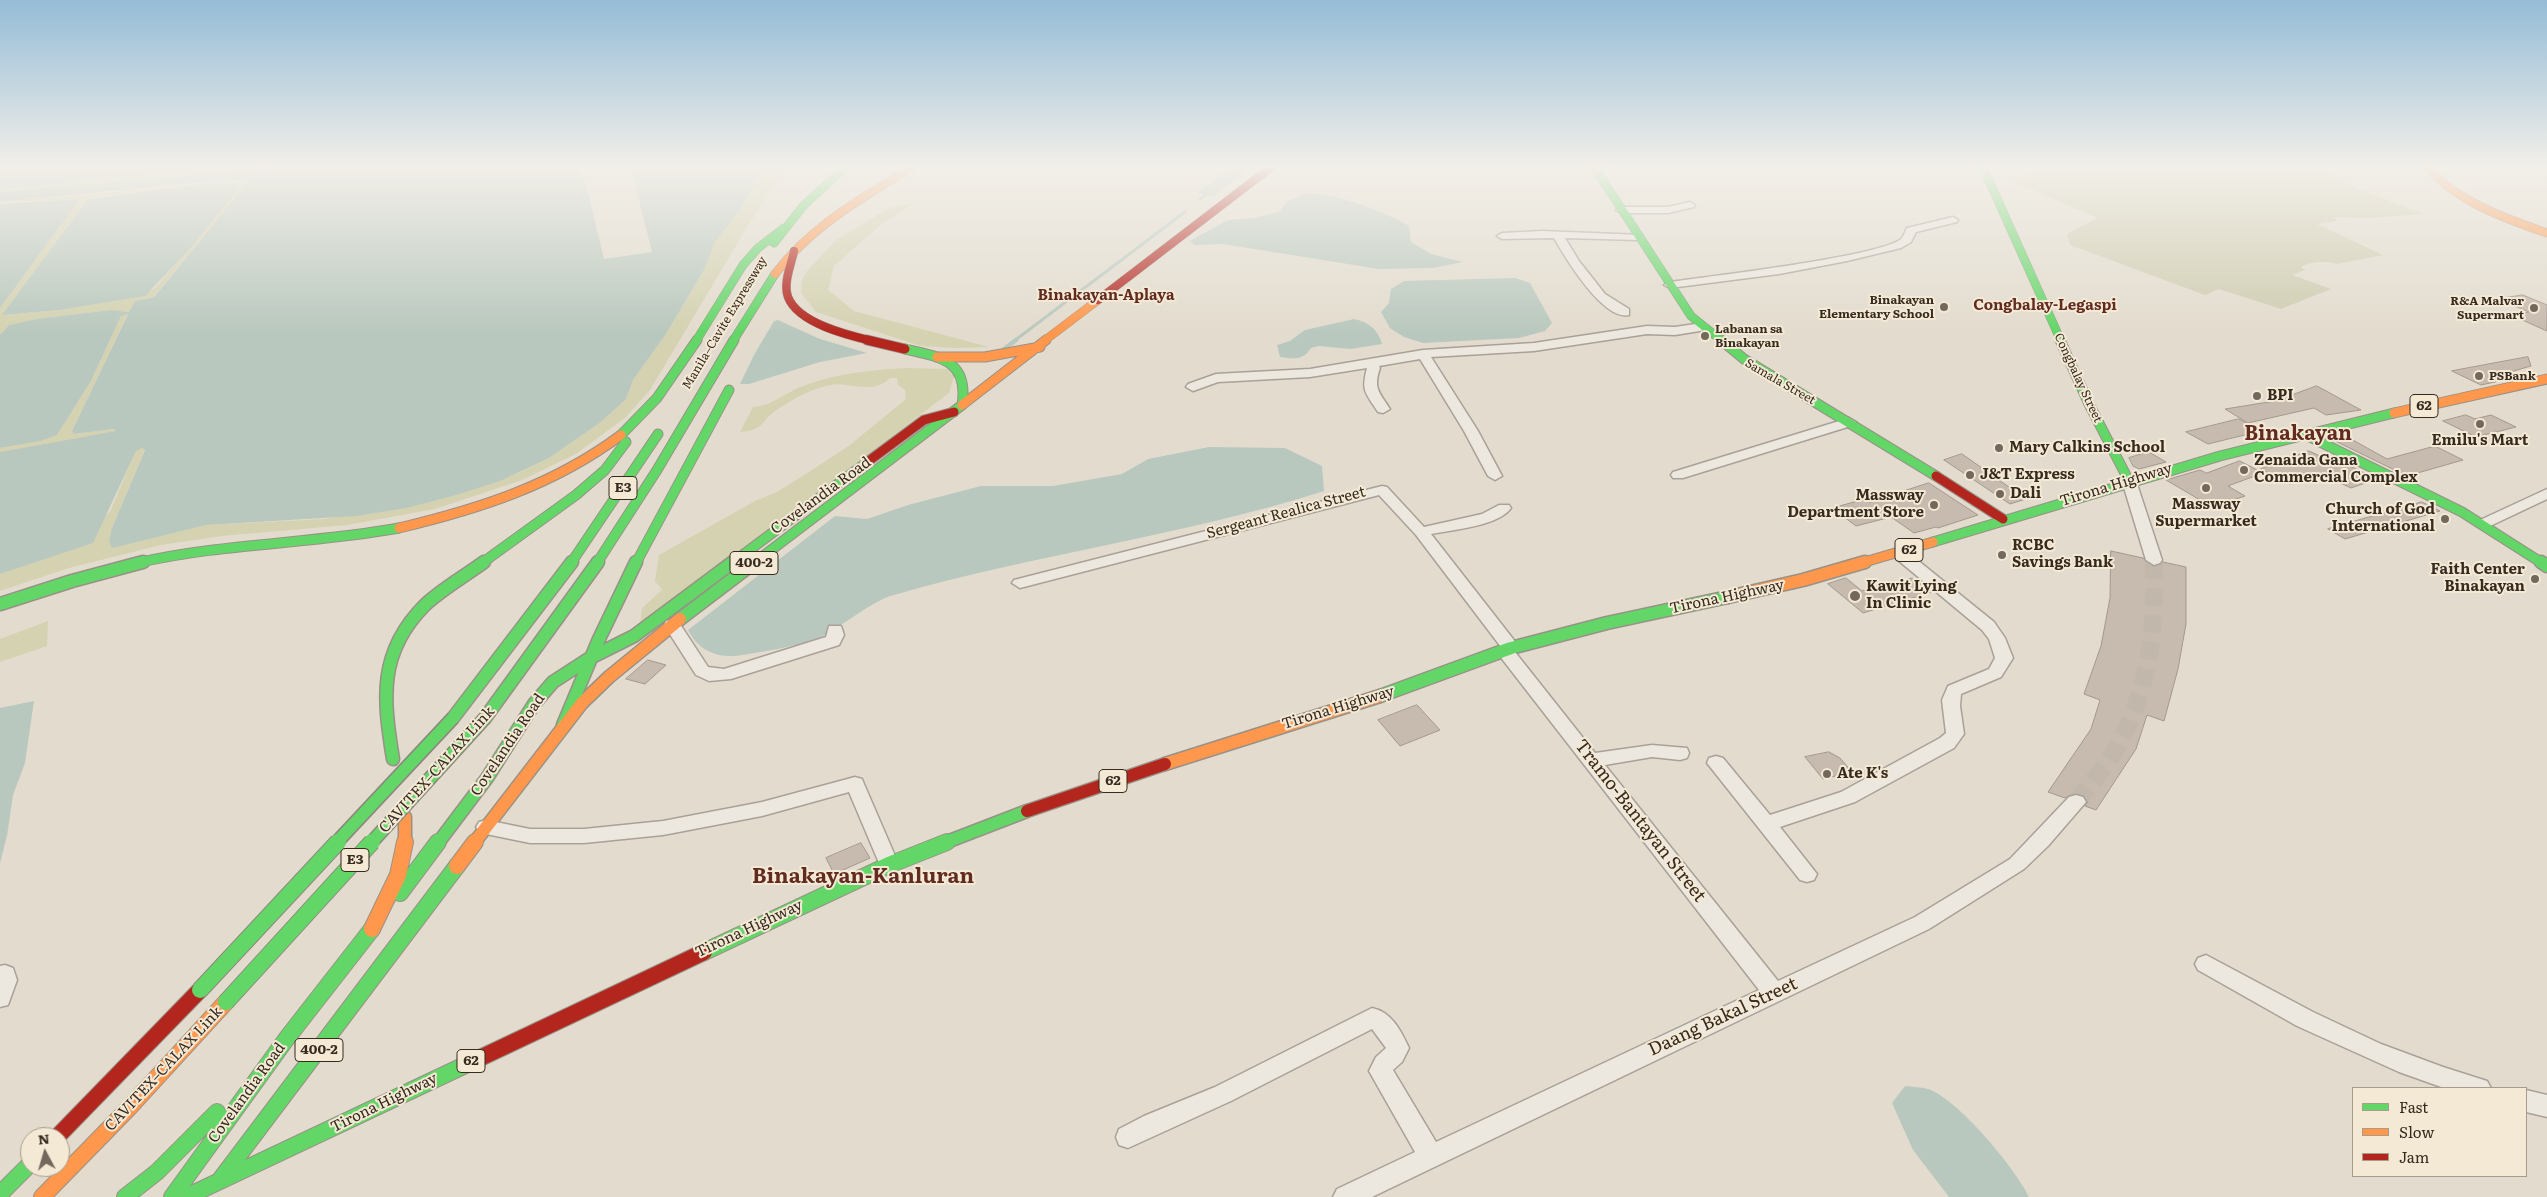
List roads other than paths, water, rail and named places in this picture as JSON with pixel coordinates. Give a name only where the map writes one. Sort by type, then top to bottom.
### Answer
[{"type":"main road","name":"Manila–Cavite Expressway","points":[[759,266],[790,221]]},
{"type":"main road","name":"Manila–Cavite Expressway","points":[[702,394],[760,294],[794,251],[830,221]]},
{"type":"main road","name":"Covelandia Road","points":[[206,1197],[563,725],[609,677],[672,625],[1040,347],[1202,221]]},
{"type":"main road","name":"Samala Street","points":[[1628,221],[1691,316],[1742,360],[1849,422],[2003,519]]},
{"type":"main road","name":"Congbalay Street","points":[[2008,221],[2037,284],[2077,381],[2129,481]]},
{"type":"main road","points":[[2519,221],[2547,233]]},
{"type":"main road","points":[[392,759],[386,710],[385,674],[391,648],[404,626],[426,604],[592,482],[614,458],[667,387],[743,264],[758,248],[784,228]]},
{"type":"main road","points":[[794,251],[787,281],[788,294],[793,308],[799,314],[830,328],[936,356],[985,357],[1040,347]]},
{"type":"main road","points":[[936,356],[957,368],[965,379],[967,388],[958,408]]},
{"type":"main road","name":"Tirona Highway","points":[[186,1197],[695,954],[889,865],[1094,787],[1274,728],[1382,696],[1508,650],[1615,621],[1803,580],[1899,553],[2129,481],[2302,433],[2547,380]]},
{"type":"main road","points":[[563,725],[590,658],[642,548],[729,390]]},
{"type":"main road","name":"CAVITEX–CALAX Link","points":[[42,1197],[128,1109],[485,718],[535,654],[588,578],[641,497],[702,394]]},
{"type":"main road","name":"Covelandia Road","points":[[172,1197],[287,1038],[487,778],[534,704],[553,682],[590,658],[634,636],[924,420],[958,408]]},
{"type":"main road","points":[[0,604],[88,575],[150,560],[222,548],[354,536],[396,529],[462,512],[539,483],[586,459],[619,436],[650,409]]},
{"type":"main road","name":"CAVITEX–CALAX Link","points":[[67,1127],[200,990],[453,718],[522,632],[583,548],[665,422]]},
{"type":"main road","points":[[2302,433],[2400,479],[2483,524],[2547,566]]},
{"type":"main road","points":[[372,929],[394,884],[406,853],[408,839],[406,817]]},
{"type":"main road","name":"400-2","points":[[125,1197],[157,1172],[196,1135],[287,1038]]},
{"type":"main road","points":[[0,1194],[20,1174]]},
{"type":"street","points":[[1670,285],[1779,271],[1847,258],[1897,246],[1907,240],[1911,230],[1949,221]]},
{"type":"street","points":[[1558,234],[1574,262],[1601,297],[1625,312]]},
{"type":"street","points":[[1502,236],[1558,234],[1638,237]]},
{"type":"street","points":[[1193,386],[1216,378],[1288,375],[1423,354],[1534,347],[1646,330],[1675,330],[1702,327]]},
{"type":"street","points":[[1423,354],[1471,430],[1495,476]]},
{"type":"street","points":[[1371,363],[1374,368],[1369,382],[1372,392],[1383,409]]},
{"type":"street","points":[[1678,475],[1849,422]]},
{"type":"street","points":[[2129,481],[2154,560]]},
{"type":"street","name":"Sergeant Realica Street","points":[[1020,583],[1379,489],[1386,492],[1421,532],[1508,650]]},
{"type":"street","points":[[2483,524],[2547,493]]},
{"type":"street","points":[[1421,532],[1487,518],[1504,508]]},
{"type":"street","points":[[1766,824],[1848,797],[1948,743],[1955,734],[1955,722],[1950,698],[1954,690],[1995,673],[2004,658],[1997,638],[1988,626],[1899,553]]},
{"type":"street","points":[[672,625],[702,671],[717,675],[725,675],[775,661],[833,641],[836,635],[835,630]]},
{"type":"street","name":"Tramo-Bantayan Street","points":[[1508,650],[1774,993]]},
{"type":"street","points":[[1592,760],[1652,751],[1680,753]]},
{"type":"street","points":[[1716,764],[1806,874]]},
{"type":"street","points":[[486,827],[530,836],[575,836],[663,828],[762,809],[855,784],[889,865]]},
{"type":"street","name":"Daang Bakal Street","points":[[1346,1197],[1922,923],[1970,895],[2017,864],[2070,810]]},
{"type":"street","points":[[2206,964],[2285,1010],[2354,1044],[2442,1079],[2474,1087]]},
{"type":"street","points":[[0,974],[5,974],[6,980],[0,998]]},
{"type":"street","points":[[1128,1137],[1224,1094],[1372,1018],[1377,1019],[1388,1031],[1398,1048],[1395,1054],[1386,1060],[1382,1071],[1431,1157]]},
{"type":"street","points":[[2527,1101],[2547,1106]]},
{"type":"waterway","points":[[1014,341],[1173,221]]},
{"type":"waterway","points":[[1004,349],[1016,340]]},
{"type":"tunnel","points":[[2076,802],[2111,757],[2124,734],[2142,687],[2148,663],[2151,638],[2154,560]]},
{"type":"place","name":"Binakayan Elementary School","points":[[1944,307]]},
{"type":"place","name":"R&A Malvar Supermart","points":[[2534,308]]},
{"type":"place","name":"Labanan sa Binakayan","points":[[1705,336]]},
{"type":"place","name":"PSBank","points":[[2479,376]]},
{"type":"place","name":"BPI","points":[[2257,396]]},
{"type":"place","name":"Emilu's Mart","points":[[2480,424]]},
{"type":"place","name":"Mary Calkins School","points":[[1999,448]]},
{"type":"place","name":"Zenaida Gana Commercial Complex","points":[[2244,470]]},
{"type":"place","name":"J&T Express","points":[[1970,475]]},
{"type":"place","name":"Massway Supermarket","points":[[2206,488]]},
{"type":"place","name":"Dali","points":[[2000,494]]},
{"type":"place","name":"Massway Department Store","points":[[1934,505]]},
{"type":"place","name":"Church of God International","points":[[2445,519]]},
{"type":"place","name":"RCBC Savings Bank","points":[[2002,555]]},
{"type":"place","name":"Faith Center Binakayan","points":[[2535,579]]},
{"type":"place","name":"Kawit Lying In Clinic","points":[[1855,596]]},
{"type":"place","name":"Ate K's","points":[[1827,774]]},
{"type":"district","name":"Binakayan-Aplaya","points":[[1106,296]]},
{"type":"district","name":"Congbalay-Legaspi","points":[[2045,306]]},
{"type":"district","name":"Binakayan","points":[[2298,434]]},
{"type":"district","name":"Binakayan-Kanluran","points":[[863,877]]}]
